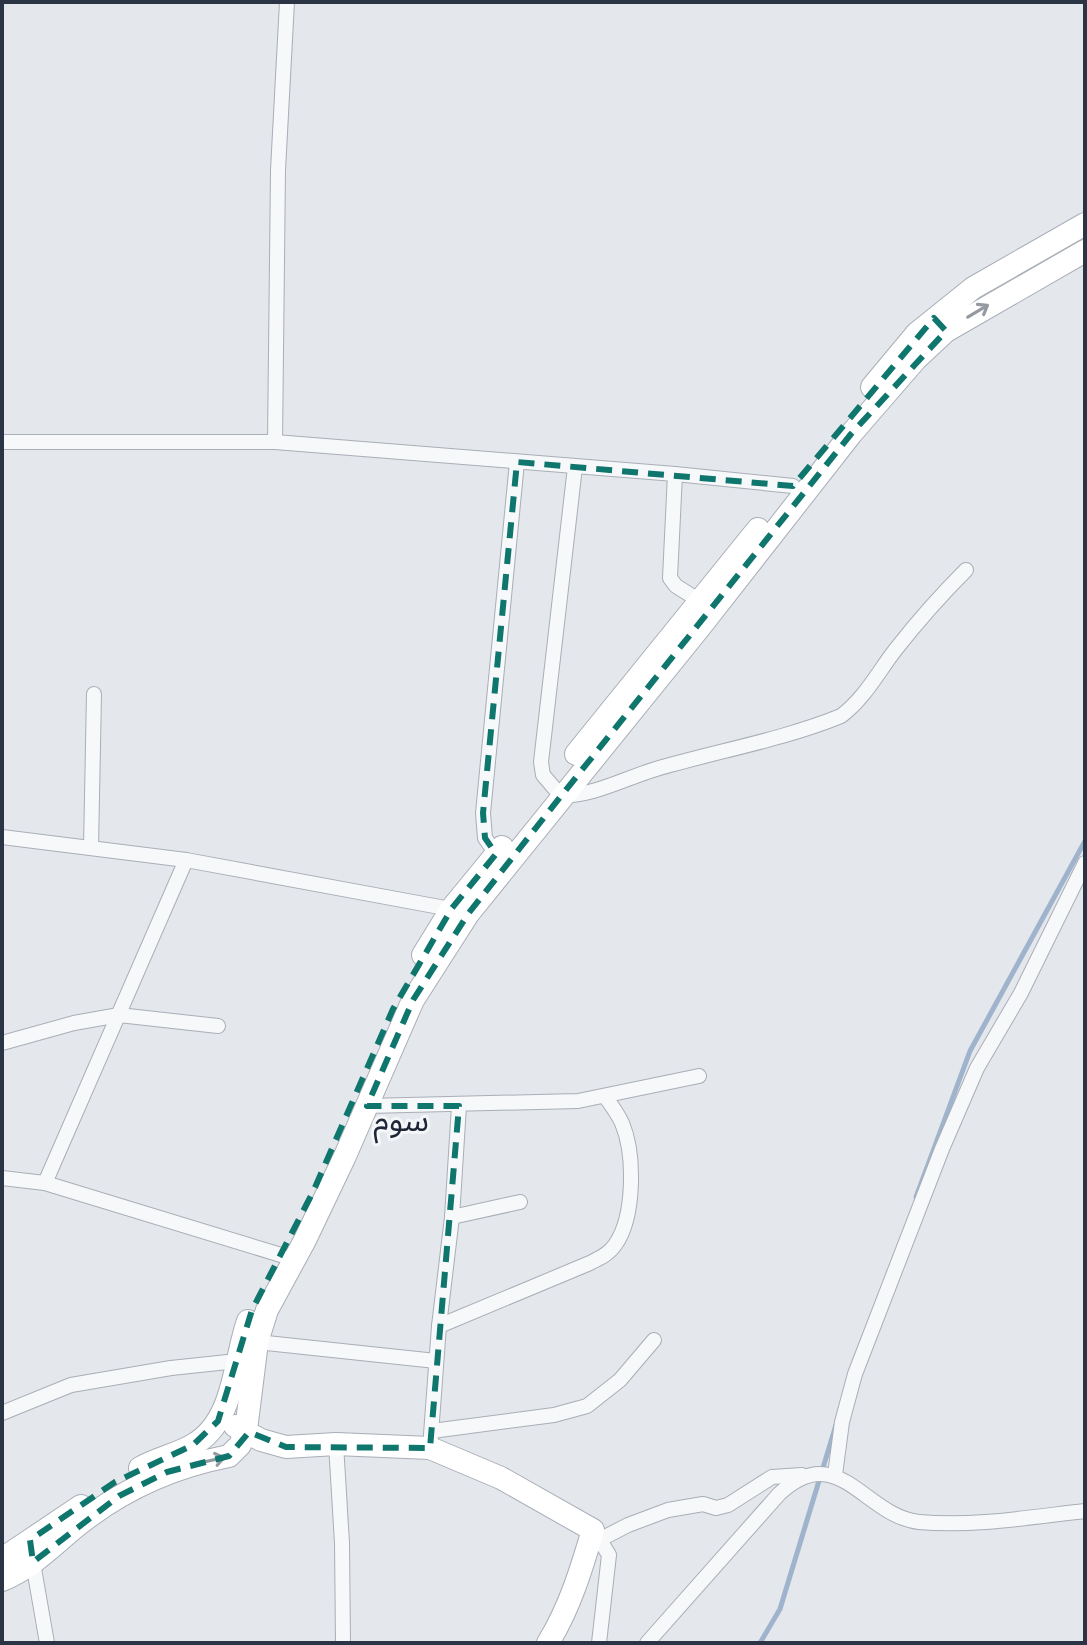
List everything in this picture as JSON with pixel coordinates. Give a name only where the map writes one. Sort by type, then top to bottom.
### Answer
[{"type":"main road","points":[[32,1551],[115,1482],[193,1445],[203,1439],[218,1421],[252,1310],[313,1192],[393,1009],[496,854],[556,791],[700,627],[851,434],[973,288],[1085,224]]},
{"type":"main road","points":[[4,1563],[32,1551],[138,1486],[180,1467],[229,1456],[240,1445],[246,1430],[257,1342],[267,1310],[311,1227],[413,1000],[460,911],[556,791],[700,601],[900,351],[940,324],[1085,251]]},
{"type":"main road","points":[[218,1421],[286,1447],[431,1440],[597,1535],[566,1612],[548,1643]]},
{"type":"street","points":[[275,442],[278,170],[287,2]]},
{"type":"street","points":[[2,442],[275,442],[793,486]]},
{"type":"street","points":[[496,854],[485,838],[483,813],[517,462]]},
{"type":"street","points":[[575,467],[541,754],[541,769],[556,791],[591,793],[654,769],[737,748],[841,716],[852,708],[895,649],[966,570]]},
{"type":"street","points":[[675,474],[670,578],[676,586],[700,601]]},
{"type":"street","points":[[91,848],[94,694]]},
{"type":"street","points":[[2,837],[186,860],[460,911]]},
{"type":"street","points":[[45,1183],[186,860]]},
{"type":"street","points":[[835,1475],[842,1422],[855,1374],[942,1149],[977,1068],[1021,993],[1085,863]]},
{"type":"street","points":[[2,1043],[74,1023],[119,1015],[218,1026]]},
{"type":"street","points":[[367,1106],[578,1101],[699,1076]]},
{"type":"street","points":[[439,1326],[590,1263],[607,1255],[616,1244],[623,1231],[629,1202],[630,1156],[621,1121],[605,1096]]},
{"type":"street","points":[[459,1106],[431,1440],[587,1406],[620,1380],[654,1340]]},
{"type":"street","points":[[2,1178],[45,1183],[281,1255]]},
{"type":"street","points":[[452,1217],[520,1202]]},
{"type":"street","points":[[257,1342],[436,1361]]},
{"type":"street","points":[[2,1413],[71,1385],[171,1368],[237,1361]]},
{"type":"street","points":[[336,1444],[342,1543],[343,1643]]},
{"type":"street","points":[[647,1643],[779,1494],[803,1475]]},
{"type":"street","points":[[599,1643],[609,1555],[597,1535],[668,1510],[703,1504],[716,1508],[728,1505],[772,1477],[835,1475],[905,1519],[931,1522],[1085,1512],[1085,1526]]},
{"type":"street","points":[[32,1551],[47,1643]]},
{"type":"highlighted area","points":[[934,318],[946,331],[851,434],[561,796],[468,914],[413,1000],[367,1106],[459,1106],[430,1448],[286,1447],[249,1432],[229,1456],[167,1472],[119,1496],[33,1562],[30,1540],[115,1482],[193,1445],[218,1421],[252,1310],[313,1192],[393,1009],[452,908],[496,854],[485,838],[483,813],[517,462],[793,486]]},
{"type":"waterway","points":[[916,1197],[970,1051],[1085,841]]},
{"type":"waterway","points":[[760,1643],[780,1609],[836,1425]]},
{"type":"district","name":"سوم","points":[[401,1120]]}]
